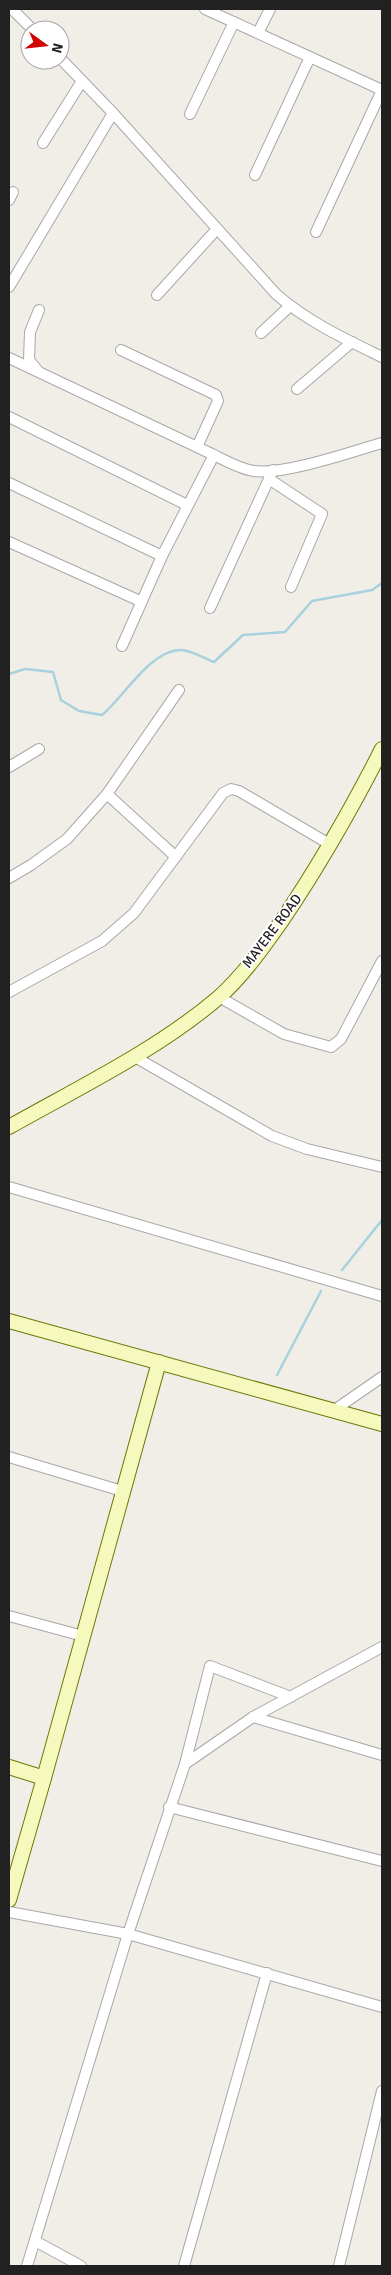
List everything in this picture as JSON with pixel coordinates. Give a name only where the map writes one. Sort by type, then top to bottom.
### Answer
[{"type":"street","points":[[12,9],[23,20]]},
{"type":"street","points":[[205,9],[382,90],[316,232]]},
{"type":"street","points":[[258,33],[270,9]]},
{"type":"street","points":[[190,114],[234,22]]},
{"type":"street","points":[[255,175],[310,57]]},
{"type":"street","points":[[70,68],[113,113],[276,294],[290,306],[325,329],[382,357]]},
{"type":"street","points":[[43,143],[82,81]]},
{"type":"street","points":[[9,287],[113,113]]},
{"type":"street","points":[[157,294],[217,229]]},
{"type":"street","points":[[261,332],[290,306]]},
{"type":"street","points":[[40,310],[30,332],[29,360],[40,374]]},
{"type":"street","points":[[297,389],[352,342]]},
{"type":"street","points":[[121,350],[216,395],[218,402],[197,447]]},
{"type":"street","points":[[9,358],[214,455],[254,471],[271,475],[322,514],[290,587]]},
{"type":"street","points":[[9,417],[187,505]]},
{"type":"street","points":[[210,608],[271,475],[382,443]]},
{"type":"street","points":[[122,646],[140,601],[214,455]]},
{"type":"street","points":[[9,483],[162,556]]},
{"type":"street","points":[[9,542],[140,601]]},
{"type":"street","points":[[9,878],[32,865],[67,839],[108,794],[179,690]]},
{"type":"street","points":[[9,767],[39,748]]},
{"type":"street","name":"MAYERE ROAD","points":[[9,1127],[135,1057],[219,997],[260,951],[315,872],[382,749]]},
{"type":"street","points":[[9,992],[102,941],[134,913],[223,793],[231,789],[239,791],[330,845]]},
{"type":"street","points":[[108,794],[176,857]]},
{"type":"street","points":[[219,997],[284,1034],[331,1047],[341,1039],[382,961]]},
{"type":"street","points":[[135,1057],[272,1136],[307,1149],[382,1167]]},
{"type":"street","points":[[9,1186],[382,1296]]},
{"type":"street","points":[[9,1321],[382,1424]]},
{"type":"street","points":[[9,1900],[159,1362]]},
{"type":"street","points":[[333,1411],[382,1377]]},
{"type":"street","points":[[9,1457],[122,1491]]},
{"type":"street","points":[[9,1616],[83,1636]]},
{"type":"street","points":[[185,1764],[253,1717],[382,1647]]},
{"type":"street","points":[[26,2266],[168,1807],[185,1764],[210,1666],[291,1697]]},
{"type":"street","points":[[253,1717],[382,1755]]},
{"type":"street","points":[[9,1767],[44,1778]]},
{"type":"street","points":[[168,1807],[382,1861]]},
{"type":"street","points":[[9,1912],[128,1934],[382,2007]]},
{"type":"street","points":[[184,2266],[267,1973]]},
{"type":"street","points":[[339,2266],[382,2092]]},
{"type":"street","points":[[35,2241],[81,2266]]},
{"type":"waterway","points":[[9,674],[25,669],[53,672],[61,700],[79,711],[102,715],[148,666],[170,652],[185,650],[214,662],[243,635],[285,632],[312,601],[372,590],[382,583]]},
{"type":"waterway","points":[[342,1270],[382,1220]]},
{"type":"waterway","points":[[277,1375],[321,1291]]}]
